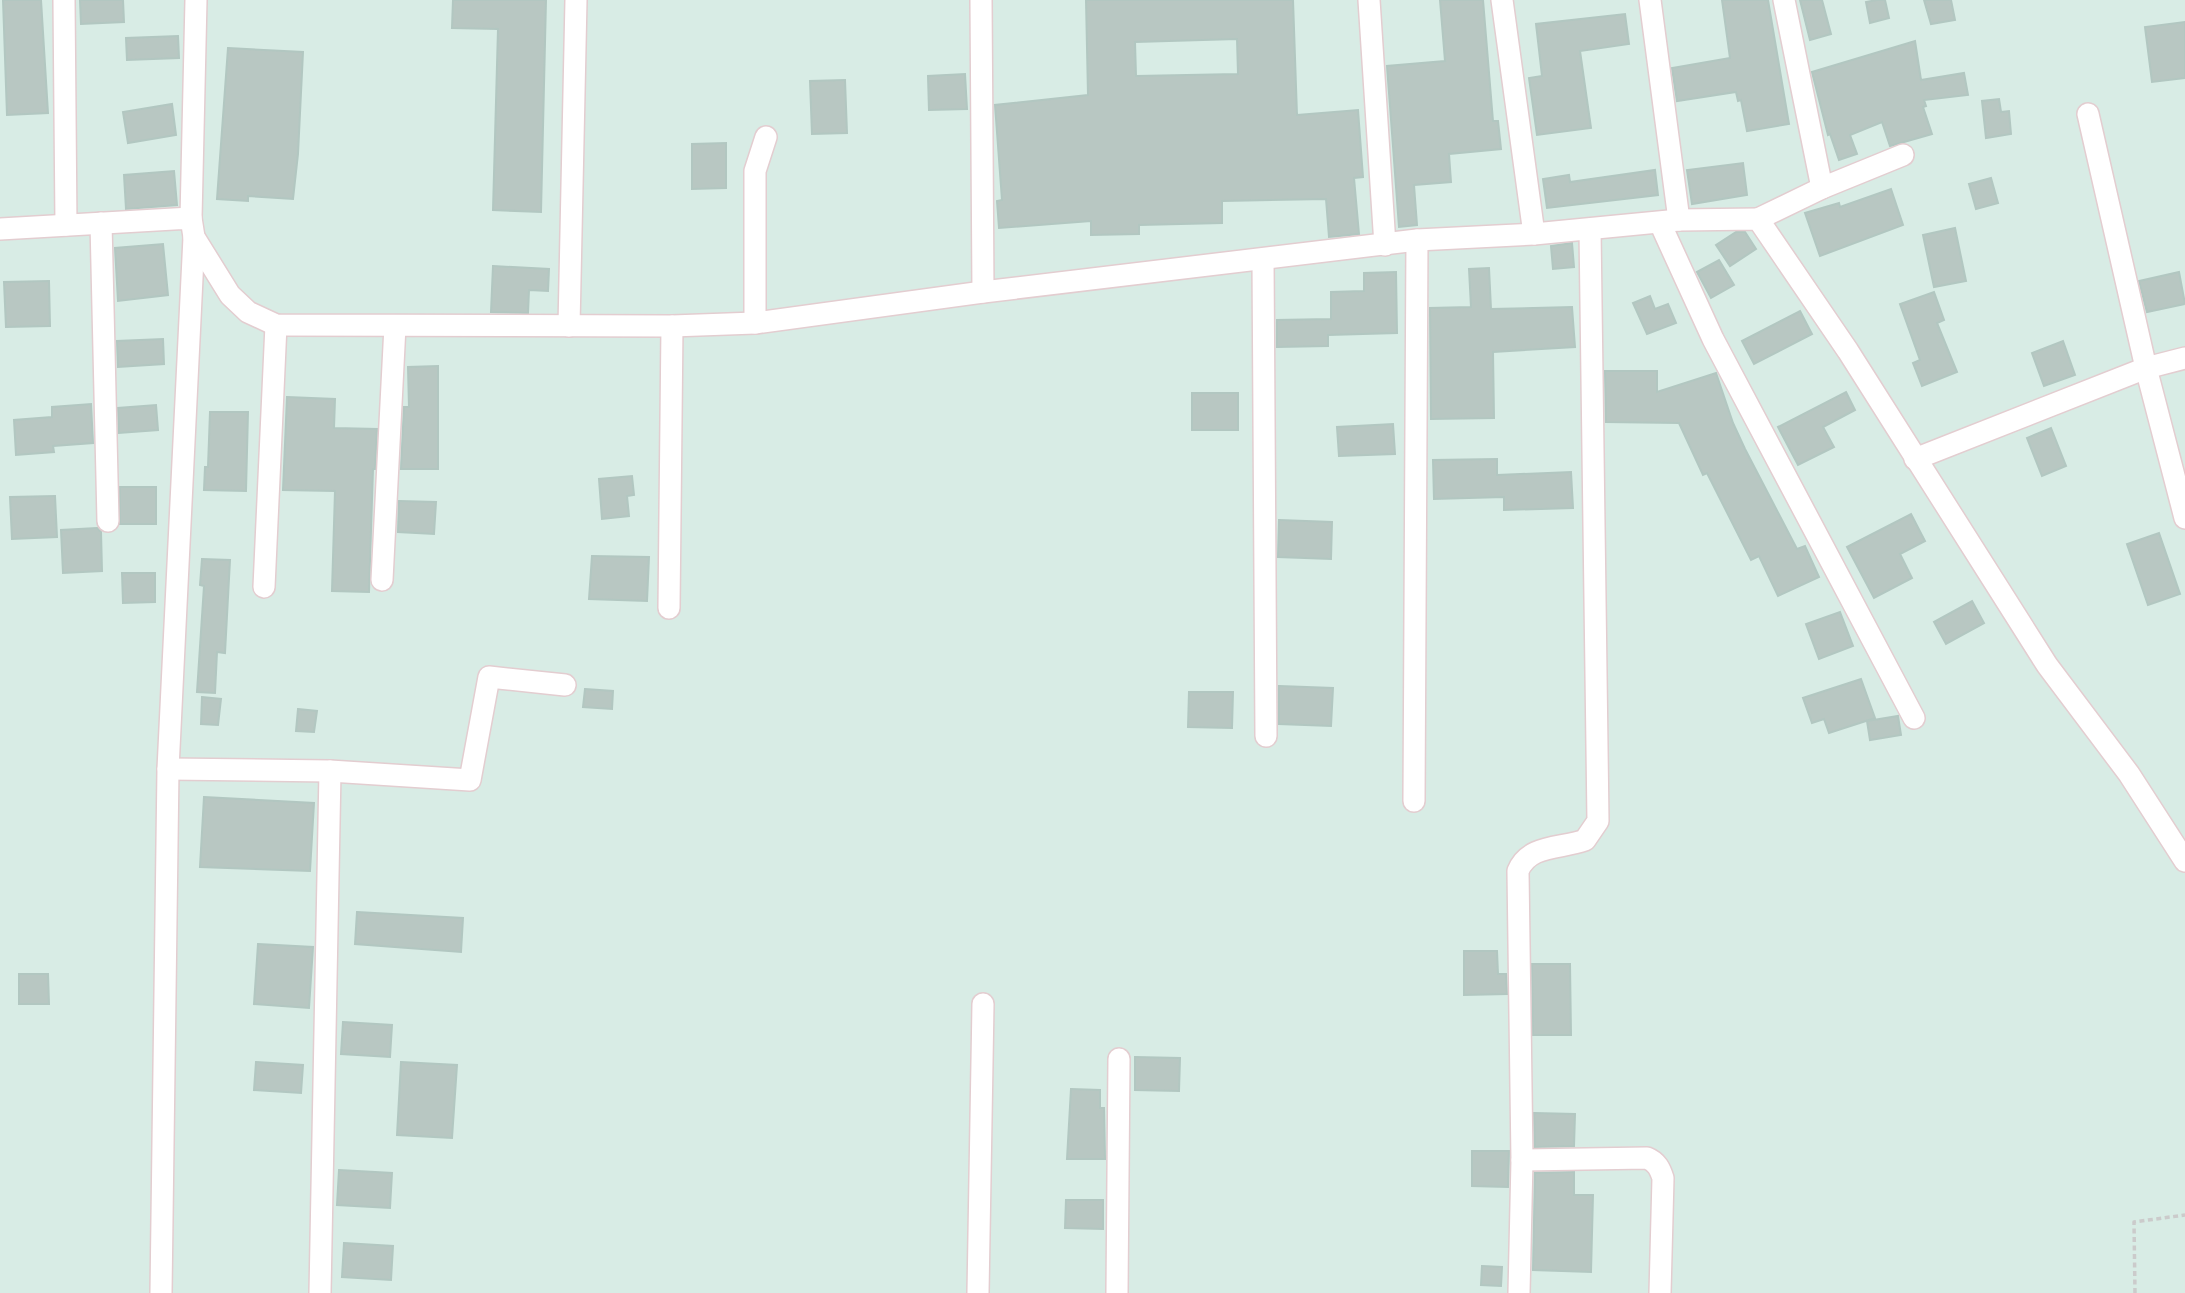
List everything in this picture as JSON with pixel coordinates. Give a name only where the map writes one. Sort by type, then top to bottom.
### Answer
[{"type":"street","points":[[64,0],[65,225]]},
{"type":"street","points":[[161,1293],[168,769],[192,227],[196,0]]},
{"type":"street","points":[[569,326],[576,0]]},
{"type":"street","points":[[981,0],[983,292]]},
{"type":"street","points":[[1369,0],[1385,245]]},
{"type":"street","points":[[1502,0],[1534,234]]},
{"type":"street","points":[[1650,0],[1669,221],[1713,339],[1914,718]]},
{"type":"street","points":[[1784,0],[1822,188]]},
{"type":"street","points":[[2088,114],[2146,368],[2185,518]]},
{"type":"street","points":[[755,323],[755,172],[766,137]]},
{"type":"street","points":[[192,227],[230,295],[248,312],[276,325],[672,326],[755,323],[983,292],[1417,240],[1534,234],[1669,221],[1758,219],[1822,188],[1903,155]]},
{"type":"street","points":[[1758,219],[1848,351],[2047,665],[2129,774],[2185,861]]},
{"type":"street","points":[[101,223],[108,522]]},
{"type":"street","points":[[0,229],[101,223],[192,227]]},
{"type":"street","points":[[1520,1293],[1522,1160],[1518,871],[1522,860],[1533,853],[1585,840],[1598,821],[1590,229]]},
{"type":"street","points":[[1414,801],[1417,240]]},
{"type":"street","points":[[1263,259],[1266,736]]},
{"type":"street","points":[[264,587],[276,325]]},
{"type":"street","points":[[382,580],[395,326]]},
{"type":"street","points":[[669,608],[672,326]]},
{"type":"street","points":[[1915,459],[2146,368],[2185,358]]},
{"type":"street","points":[[168,769],[330,771],[470,780],[489,677],[565,685]]},
{"type":"street","points":[[320,1293],[330,771]]},
{"type":"street","points":[[978,1293],[982,1004]]},
{"type":"street","points":[[1117,1293],[1119,1059]]},
{"type":"street","points":[[1522,1160],[1653,1160],[1663,1178],[1660,1293]]},
{"type":"path","points":[[2135,1293],[2134,1222],[2185,1215]]},
{"type":"building","points":[[3,0],[41,0],[48,113],[7,115]]},
{"type":"building","points":[[80,0],[123,0],[124,22],[81,24]]},
{"type":"building","points":[[453,0],[546,0],[541,212],[493,210],[498,29],[452,28]]},
{"type":"building","points":[[1086,0],[1293,0],[1297,115],[1358,110],[1363,177],[1354,178],[1359,234],[1329,237],[1326,199],[1222,201],[1222,223],[1139,225],[1139,234],[1091,235],[1091,221],[999,228],[997,201],[1002,200],[995,105],[1088,95]],"holes":[[[1237,39],[1238,74],[1136,76],[1135,42]]]},
{"type":"building","points":[[1440,0],[1483,0],[1493,121],[1498,121],[1501,149],[1449,154],[1451,182],[1414,185],[1417,225],[1399,227],[1387,66],[1445,61]]},
{"type":"building","points":[[1722,0],[1768,0],[1789,124],[1747,131],[1741,100],[1738,101],[1736,92],[1677,101],[1672,68],[1730,58]]},
{"type":"building","points":[[1800,0],[1822,0],[1831,34],[1810,40]]},
{"type":"building","points":[[1885,0],[1889,18],[1870,23],[1866,2]]},
{"type":"building","points":[[1924,0],[1951,0],[1955,20],[1931,24]]},
{"type":"building","points":[[1625,14],[1629,44],[1580,51],[1591,128],[1537,135],[1529,78],[1542,76],[1536,24]]},
{"type":"building","points":[[2185,22],[2185,78],[2152,82],[2145,27]]},
{"type":"building","points":[[178,36],[179,58],[127,60],[126,38]]},
{"type":"building","points":[[1915,41],[1921,80],[1964,73],[1968,95],[1924,100],[1926,106],[1923,107],[1932,134],[1890,146],[1882,122],[1850,135],[1857,154],[1839,160],[1830,134],[1828,135],[1812,72]]},
{"type":"building","points":[[228,48],[303,52],[293,199],[248,196],[248,201],[217,199]]},
{"type":"building","points":[[965,74],[967,109],[929,110],[928,76]]},
{"type":"building","points":[[845,80],[847,133],[812,134],[810,81]]},
{"type":"building","points":[[1999,99],[2001,112],[2009,111],[2011,134],[1986,138],[1982,101]]},
{"type":"building","points":[[172,104],[176,135],[128,143],[123,112]]},
{"type":"building","points":[[726,143],[726,188],[692,189],[692,144]]},
{"type":"building","points":[[1743,163],[1747,195],[1692,204],[1687,170]]},
{"type":"building","points":[[1655,170],[1658,195],[1547,208],[1543,179],[1569,175],[1570,182]]},
{"type":"building","points":[[174,171],[177,205],[126,209],[124,175]]},
{"type":"building","points":[[1991,178],[1998,203],[1976,209],[1969,184]]},
{"type":"building","points":[[1891,189],[1903,225],[1820,256],[1805,213],[1839,203],[1840,207]]},
{"type":"building","points":[[1955,228],[1966,281],[1934,287],[1923,235]]},
{"type":"building","points":[[1736,232],[1745,232],[1756,249],[1730,266],[1716,245]]},
{"type":"building","points":[[1572,243],[1574,267],[1553,269],[1551,246]]},
{"type":"building","points":[[163,244],[168,295],[118,301],[115,248]]},
{"type":"building","points":[[1719,260],[1734,285],[1711,298],[1697,272]]},
{"type":"building","points":[[493,266],[549,269],[548,291],[529,290],[528,313],[491,312]]},
{"type":"building","points":[[1489,268],[1491,309],[1572,307],[1575,347],[1493,352],[1494,418],[1431,419],[1430,308],[1471,307],[1469,269]]},
{"type":"building","points":[[1396,272],[1397,333],[1328,335],[1328,346],[1277,347],[1277,320],[1331,319],[1331,292],[1364,291],[1364,273]]},
{"type":"building","points":[[2179,272],[2185,304],[2147,312],[2139,281]]},
{"type":"building","points":[[49,281],[50,326],[6,327],[4,282]]},
{"type":"building","points":[[1934,292],[1944,320],[1937,323],[1957,372],[1922,386],[1913,363],[1920,360],[1900,304]]},
{"type":"building","points":[[1650,296],[1655,309],[1668,304],[1676,323],[1647,334],[1633,303]]},
{"type":"building","points":[[1800,311],[1812,334],[1754,364],[1742,341]]},
{"type":"building","points":[[163,339],[164,364],[118,367],[117,341]]},
{"type":"building","points":[[2063,341],[2075,375],[2044,386],[2032,353]]},
{"type":"building","points":[[438,366],[438,469],[401,469],[404,407],[409,407],[408,367]]},
{"type":"building","points":[[1605,371],[1657,371],[1657,392],[1716,373],[1745,449],[1797,549],[1805,546],[1819,577],[1778,596],[1759,556],[1751,560],[1707,473],[1703,475],[1679,423],[1606,422]]},
{"type":"building","points":[[1846,392],[1855,410],[1823,427],[1834,447],[1798,465],[1778,427]]},
{"type":"building","points":[[1192,393],[1238,393],[1238,430],[1192,430]]},
{"type":"building","points":[[287,397],[335,399],[334,428],[377,429],[369,592],[332,591],[335,491],[283,490]]},
{"type":"building","points":[[91,404],[93,443],[53,446],[54,452],[16,455],[14,420],[52,417],[52,407]]},
{"type":"building","points":[[156,405],[158,430],[119,433],[118,408]]},
{"type":"building","points":[[210,412],[248,412],[246,491],[204,490],[205,467],[208,467]]},
{"type":"building","points":[[1393,424],[1395,454],[1339,456],[1337,427]]},
{"type":"building","points":[[2051,428],[2066,466],[2042,476],[2027,438]]},
{"type":"building","points":[[1497,459],[1497,475],[1571,472],[1573,508],[1504,510],[1504,497],[1434,499],[1433,460]]},
{"type":"building","points":[[632,476],[634,495],[627,496],[629,516],[602,519],[599,479]]},
{"type":"building","points":[[120,487],[156,487],[156,524],[120,524]]},
{"type":"building","points":[[55,496],[57,537],[12,539],[10,497]]},
{"type":"building","points":[[399,501],[436,502],[434,534],[398,532]]},
{"type":"building","points":[[1911,514],[1925,541],[1900,554],[1912,578],[1874,598],[1847,547]]},
{"type":"building","points":[[1279,520],[1332,522],[1331,559],[1278,557]]},
{"type":"building","points":[[97,528],[101,532],[102,571],[63,573],[61,530]]},
{"type":"building","points":[[2159,533],[2180,594],[2148,605],[2127,544]]},
{"type":"building","points":[[592,556],[649,557],[647,601],[589,599]]},
{"type":"building","points":[[202,559],[230,560],[225,653],[217,652],[215,693],[197,692],[204,586],[200,585]]},
{"type":"building","points":[[122,573],[155,573],[155,602],[123,603]]},
{"type":"building","points":[[1972,601],[1984,623],[1946,644],[1934,622]]},
{"type":"building","points":[[1840,612],[1853,646],[1819,659],[1806,624]]},
{"type":"building","points":[[1861,679],[1875,718],[1829,733],[1824,719],[1812,723],[1803,698]]},
{"type":"building","points":[[1279,686],[1333,688],[1331,726],[1279,724]]},
{"type":"building","points":[[585,689],[613,691],[612,709],[583,707]]},
{"type":"building","points":[[1189,692],[1233,692],[1232,728],[1188,727]]},
{"type":"building","points":[[202,697],[221,699],[218,725],[201,724]]},
{"type":"building","points":[[298,709],[317,711],[314,732],[296,731]]},
{"type":"building","points":[[1898,716],[1901,735],[1870,740],[1867,721]]},
{"type":"building","points":[[204,797],[314,803],[310,871],[200,867]]},
{"type":"building","points":[[357,912],[463,918],[461,952],[355,944]]},
{"type":"building","points":[[258,944],[313,947],[309,1008],[254,1004]]},
{"type":"building","points":[[1464,951],[1497,951],[1498,974],[1506,974],[1507,994],[1464,995]]},
{"type":"building","points":[[1532,964],[1570,964],[1571,1035],[1533,1035]]},
{"type":"building","points":[[19,974],[48,974],[49,1004],[19,1004]]},
{"type":"building","points":[[343,1022],[392,1025],[390,1057],[341,1054]]},
{"type":"building","points":[[1135,1057],[1180,1058],[1179,1091],[1135,1090]]},
{"type":"building","points":[[256,1062],[303,1065],[301,1093],[254,1090]]},
{"type":"building","points":[[401,1062],[457,1065],[452,1138],[397,1135]]},
{"type":"building","points":[[1071,1089],[1100,1090],[1100,1108],[1104,1108],[1105,1159],[1067,1159]]},
{"type":"building","points":[[1534,1113],[1575,1114],[1574,1146],[1535,1147]]},
{"type":"building","points":[[1472,1151],[1509,1151],[1508,1187],[1472,1186]]},
{"type":"building","points":[[339,1170],[392,1173],[390,1208],[337,1205]]},
{"type":"building","points":[[1574,1172],[1574,1195],[1593,1195],[1591,1272],[1533,1270],[1535,1173]]},
{"type":"building","points":[[1066,1200],[1103,1200],[1103,1229],[1065,1228]]},
{"type":"building","points":[[344,1243],[393,1246],[391,1280],[342,1277]]},
{"type":"building","points":[[1482,1266],[1502,1267],[1501,1286],[1481,1285]]}]
